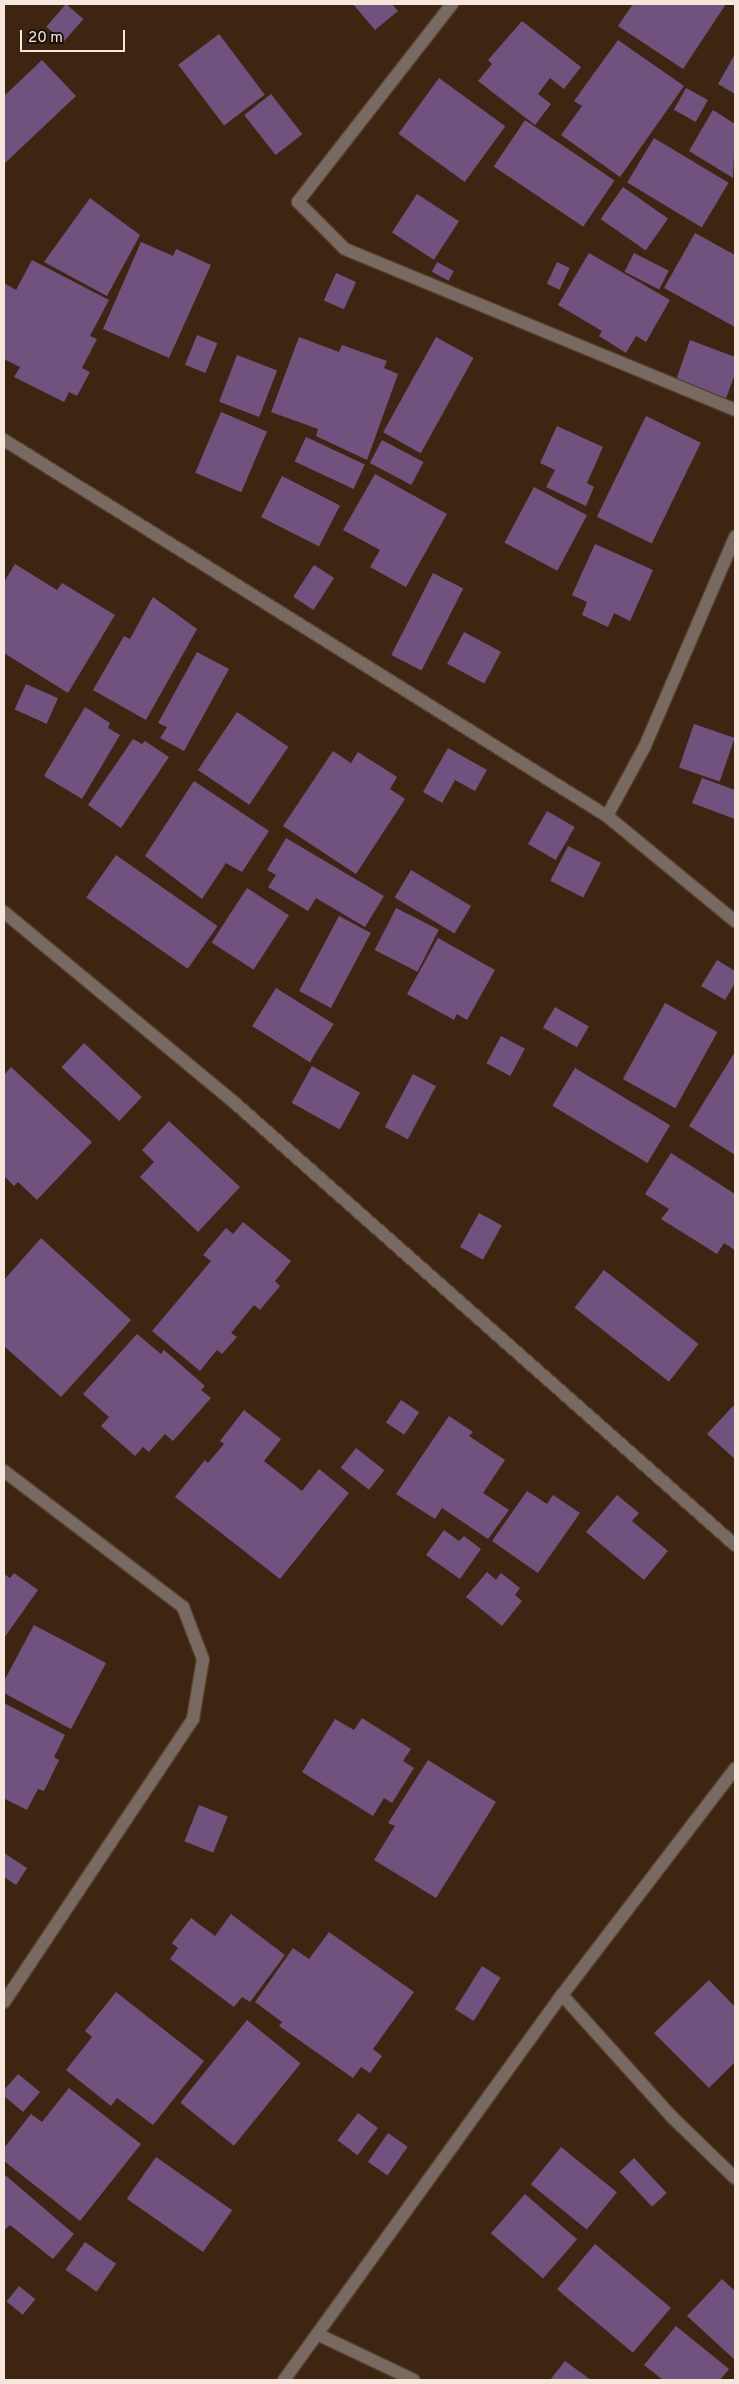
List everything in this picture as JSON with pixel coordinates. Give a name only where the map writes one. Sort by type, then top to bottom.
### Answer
[{"type":"street","points":[[452,4],[298,202],[345,249],[735,410]]},
{"type":"street","points":[[4,440],[607,816],[735,921]]},
{"type":"street","points":[[607,816],[645,746],[735,537]]},
{"type":"street","points":[[4,912],[236,1104],[735,1545]]},
{"type":"street","points":[[4,1471],[183,1607],[203,1660],[193,1719],[4,2002]]},
{"type":"street","points":[[284,2380],[562,1995],[735,1769]]},
{"type":"street","points":[[562,1995],[672,2117],[735,2178]]},
{"type":"street","points":[[318,2334],[414,2380]]},
{"type":"building","points":[[66,4],[83,19],[64,42],[46,27]]},
{"type":"building","points":[[353,4],[392,4],[398,11],[375,30]]},
{"type":"building","points":[[633,4],[726,4],[683,69],[618,26]]},
{"type":"building","points":[[522,21],[581,67],[564,89],[550,78],[538,94],[551,104],[535,125],[478,81],[492,64],[488,60]]},
{"type":"building","points":[[219,34],[265,95],[224,125],[178,65]]},
{"type":"building","points":[[618,40],[684,86],[620,177],[561,135],[582,106],[574,101]]},
{"type":"building","points":[[735,54],[735,94],[718,84]]},
{"type":"building","points":[[42,60],[76,96],[4,164],[4,96]]},
{"type":"building","points":[[439,78],[505,126],[465,182],[398,134]]},
{"type":"building","points":[[686,88],[708,100],[696,122],[674,110]]},
{"type":"building","points":[[271,94],[302,134],[276,155],[244,115]]},
{"type":"building","points":[[713,110],[735,124],[733,178],[689,151]]},
{"type":"building","points":[[525,120],[615,180],[583,227],[494,166]]},
{"type":"building","points":[[654,138],[729,183],[702,227],[627,183]]},
{"type":"building","points":[[623,187],[668,219],[646,250],[601,219]]},
{"type":"building","points":[[417,194],[459,221],[434,260],[392,233]]},
{"type":"building","points":[[90,198],[140,235],[107,296],[44,262]]},
{"type":"building","points":[[695,233],[735,255],[735,327],[664,288]]},
{"type":"building","points":[[141,242],[173,256],[176,249],[211,265],[169,358],[103,329]]},
{"type":"building","points":[[589,253],[670,300],[646,342],[636,336],[626,353],[599,336],[602,331],[558,305]]},
{"type":"building","points":[[634,253],[669,271],[659,289],[624,272]]},
{"type":"building","points":[[32,260],[109,300],[90,336],[97,339],[82,368],[90,372],[77,396],[69,392],[64,402],[14,377],[20,367],[4,359],[4,283],[16,290]]},
{"type":"building","points":[[437,262],[454,271],[449,281],[432,272]]},
{"type":"building","points":[[557,262],[570,268],[560,290],[547,284]]},
{"type":"building","points":[[336,273],[356,282],[344,309],[324,300]]},
{"type":"building","points":[[197,335],[217,343],[205,373],[185,365]]},
{"type":"building","points":[[299,337],[339,352],[342,345],[387,361],[384,368],[398,374],[367,460],[316,436],[318,429],[271,412]]},
{"type":"building","points":[[436,337],[474,358],[421,453],[383,432]]},
{"type":"building","points":[[690,340],[735,357],[735,374],[725,401],[675,383]]},
{"type":"building","points":[[237,355],[277,370],[259,417],[219,402]]},
{"type":"building","points":[[221,412],[267,432],[241,492],[195,473]]},
{"type":"building","points":[[646,416],[701,443],[652,543],[597,517]]},
{"type":"building","points":[[557,426],[603,447],[587,483],[594,487],[586,506],[546,487],[555,470],[540,463]]},
{"type":"building","points":[[306,437],[365,464],[353,489],[295,461]]},
{"type":"building","points":[[382,440],[423,462],[411,485],[370,463]]},
{"type":"building","points":[[375,474],[447,514],[406,587],[370,567],[380,550],[343,530]]},
{"type":"building","points":[[282,476],[340,506],[319,546],[261,517]]},
{"type":"building","points":[[534,487],[587,515],[557,571],[504,543]]},
{"type":"building","points":[[595,544],[653,570],[630,621],[614,613],[608,627],[582,615],[587,602],[572,595]]},
{"type":"building","points":[[15,564],[57,590],[62,583],[115,615],[68,693],[4,653],[4,582]]},
{"type":"building","points":[[314,565],[334,578],[313,610],[293,597]]},
{"type":"building","points":[[433,573],[463,588],[422,670],[391,655]]},
{"type":"building","points":[[153,597],[197,629],[146,720],[93,690],[124,636],[130,639]]},
{"type":"building","points":[[464,632],[501,652],[484,684],[447,664]]},
{"type":"building","points":[[197,652],[229,669],[184,751],[160,738],[167,727],[158,723]]},
{"type":"building","points":[[26,684],[58,698],[47,724],[15,710]]},
{"type":"building","points":[[85,707],[110,723],[108,728],[120,735],[82,799],[44,776]]},
{"type":"building","points":[[237,712],[288,747],[249,805],[198,770]]},
{"type":"building","points":[[694,724],[735,738],[720,781],[679,767]]},
{"type":"building","points":[[133,739],[142,744],[145,741],[169,757],[121,828],[88,805]]},
{"type":"building","points":[[448,748],[487,770],[475,791],[455,780],[442,803],[423,792]]},
{"type":"building","points":[[333,751],[351,763],[358,752],[397,777],[390,789],[405,799],[356,874],[283,826]]},
{"type":"building","points":[[702,778],[735,790],[735,819],[692,803]]},
{"type":"building","points":[[194,781],[269,831],[242,872],[226,863],[202,899],[145,856]]},
{"type":"building","points":[[547,811],[575,827],[556,860],[528,844]]},
{"type":"building","points":[[286,838],[384,896],[365,927],[316,898],[308,911],[268,887],[276,875],[267,870]]},
{"type":"building","points":[[568,846],[601,863],[583,898],[550,881]]},
{"type":"building","points":[[116,855],[218,926],[188,969],[86,898]]},
{"type":"building","points":[[411,870],[471,906],[455,933],[395,897]]},
{"type":"building","points":[[247,888],[289,915],[254,970],[212,943]]},
{"type":"building","points":[[396,908],[439,930],[417,972],[375,950]]},
{"type":"building","points":[[339,916],[371,933],[331,1008],[299,991]]},
{"type":"building","points":[[438,938],[495,970],[467,1020],[457,1014],[454,1020],[407,994]]},
{"type":"building","points":[[717,960],[735,971],[735,983],[725,1000],[701,986]]},
{"type":"building","points":[[276,988],[334,1024],[310,1062],[252,1026]]},
{"type":"building","points":[[665,1003],[717,1032],[675,1108],[623,1079]]},
{"type":"building","points":[[555,1007],[589,1026],[577,1047],[543,1028]]},
{"type":"building","points":[[501,1036],[525,1049],[510,1076],[486,1063]]},
{"type":"building","points":[[84,1043],[142,1097],[119,1121],[61,1067]]},
{"type":"building","points":[[735,1052],[735,1155],[689,1126]]},
{"type":"building","points":[[312,1066],[360,1093],[340,1129],[292,1103]]},
{"type":"building","points":[[11,1067],[92,1142],[37,1200],[18,1182],[14,1186],[4,1176],[4,1075]]},
{"type":"building","points":[[575,1068],[670,1125],[647,1163],[552,1106]]},
{"type":"building","points":[[413,1074],[436,1086],[408,1139],[385,1127]]},
{"type":"building","points":[[169,1121],[240,1187],[198,1232],[140,1177],[154,1162],[142,1150]]},
{"type":"building","points":[[671,1153],[735,1194],[735,1250],[724,1243],[717,1254],[661,1219],[669,1209],[645,1194]]},
{"type":"building","points":[[479,1213],[502,1226],[483,1260],[460,1247]]},
{"type":"building","points":[[243,1222],[291,1261],[275,1281],[280,1286],[260,1310],[254,1305],[231,1333],[237,1337],[222,1354],[217,1350],[200,1371],[152,1331],[211,1261],[203,1255],[226,1228],[233,1234]]},
{"type":"building","points":[[41,1238],[131,1320],[61,1397],[4,1346],[4,1280]]},
{"type":"building","points":[[604,1270],[699,1344],[669,1382],[574,1308]]},
{"type":"building","points":[[137,1334],[161,1354],[164,1350],[205,1386],[201,1390],[211,1398],[173,1441],[165,1434],[149,1452],[143,1447],[135,1456],[101,1426],[109,1417],[83,1394]]},
{"type":"building","points":[[401,1400],[419,1412],[404,1435],[386,1422]]},
{"type":"building","points":[[733,1406],[735,1408],[735,1459],[707,1434]]},
{"type":"building","points":[[244,1410],[281,1439],[264,1461],[302,1491],[319,1469],[349,1493],[280,1579],[175,1497],[205,1460],[208,1463],[224,1444],[220,1441]]},
{"type":"building","points":[[449,1416],[473,1432],[469,1436],[505,1460],[483,1493],[509,1510],[488,1539],[442,1508],[435,1519],[396,1494]]},
{"type":"building","points":[[356,1448],[384,1470],[369,1490],[341,1468]]},
{"type":"building","points":[[527,1491],[547,1504],[553,1495],[580,1513],[538,1573],[492,1541]]},
{"type":"building","points":[[617,1495],[639,1513],[632,1521],[668,1551],[644,1580],[586,1532]]},
{"type":"building","points":[[444,1530],[459,1541],[464,1536],[481,1549],[460,1579],[426,1555]]},
{"type":"building","points":[[487,1572],[496,1580],[501,1573],[520,1588],[515,1595],[522,1601],[502,1626],[466,1597]]},
{"type":"building","points":[[14,1573],[38,1590],[4,1638],[4,1574],[10,1578]]},
{"type":"building","points":[[34,1625],[106,1663],[71,1729],[4,1693],[4,1681]]},
{"type":"building","points":[[4,1703],[65,1735],[54,1757],[59,1760],[44,1791],[38,1789],[27,1810],[5,1799],[4,1802]]},
{"type":"building","points":[[362,1718],[411,1749],[403,1761],[414,1768],[392,1803],[384,1798],[373,1816],[302,1772],[335,1719],[354,1730]]},
{"type":"building","points":[[428,1760],[496,1802],[436,1898],[374,1860],[395,1826],[388,1823]]},
{"type":"building","points":[[199,1805],[228,1817],[213,1853],[184,1841]]},
{"type":"building","points":[[4,1853],[27,1868],[16,1885],[4,1877]]},
{"type":"building","points":[[231,1914],[285,1955],[250,2002],[242,1997],[234,2007],[170,1959],[178,1948],[172,1943],[191,1918],[215,1936]]},
{"type":"building","points":[[329,1932],[414,1992],[373,2049],[382,2056],[370,2073],[361,2067],[353,2078],[279,2026],[282,2022],[255,2002],[293,1948],[309,1959]]},
{"type":"building","points":[[482,1966],[501,1978],[474,2021],[455,2009]]},
{"type":"building","points":[[709,1980],[735,2007],[735,2062],[709,2088],[654,2033]]},
{"type":"building","points":[[116,1992],[204,2061],[153,2125],[117,2098],[111,2106],[66,2070],[92,2037],[85,2031]]},
{"type":"building","points":[[247,2020],[301,2063],[234,2146],[180,2102]]},
{"type":"building","points":[[18,2074],[40,2092],[23,2112],[4,2096],[4,2090]]},
{"type":"building","points":[[69,2088],[141,2144],[80,2221],[4,2161],[4,2148],[31,2114],[42,2122]]},
{"type":"building","points":[[358,2113],[378,2128],[358,2155],[338,2140]]},
{"type":"building","points":[[388,2133],[408,2147],[388,2175],[368,2162]]},
{"type":"building","points":[[561,2147],[617,2192],[587,2230],[531,2184]]},
{"type":"building","points":[[156,2157],[232,2210],[203,2252],[127,2199]]},
{"type":"building","points":[[634,2158],[667,2193],[652,2207],[619,2172]]},
{"type":"building","points":[[4,2174],[74,2234],[53,2259],[10,2225],[4,2230]]},
{"type":"building","points":[[525,2194],[577,2239],[543,2279],[491,2233]]},
{"type":"building","points":[[85,2242],[116,2264],[97,2292],[65,2270]]},
{"type":"building","points":[[595,2244],[671,2308],[633,2353],[557,2289]]},
{"type":"building","points":[[722,2279],[735,2291],[735,2360],[687,2316]]},
{"type":"building","points":[[19,2286],[35,2299],[23,2315],[6,2302]]},
{"type":"building","points":[[676,2326],[729,2369],[720,2380],[663,2380],[644,2365]]},
{"type":"building","points":[[565,2361],[591,2380],[550,2380]]}]
